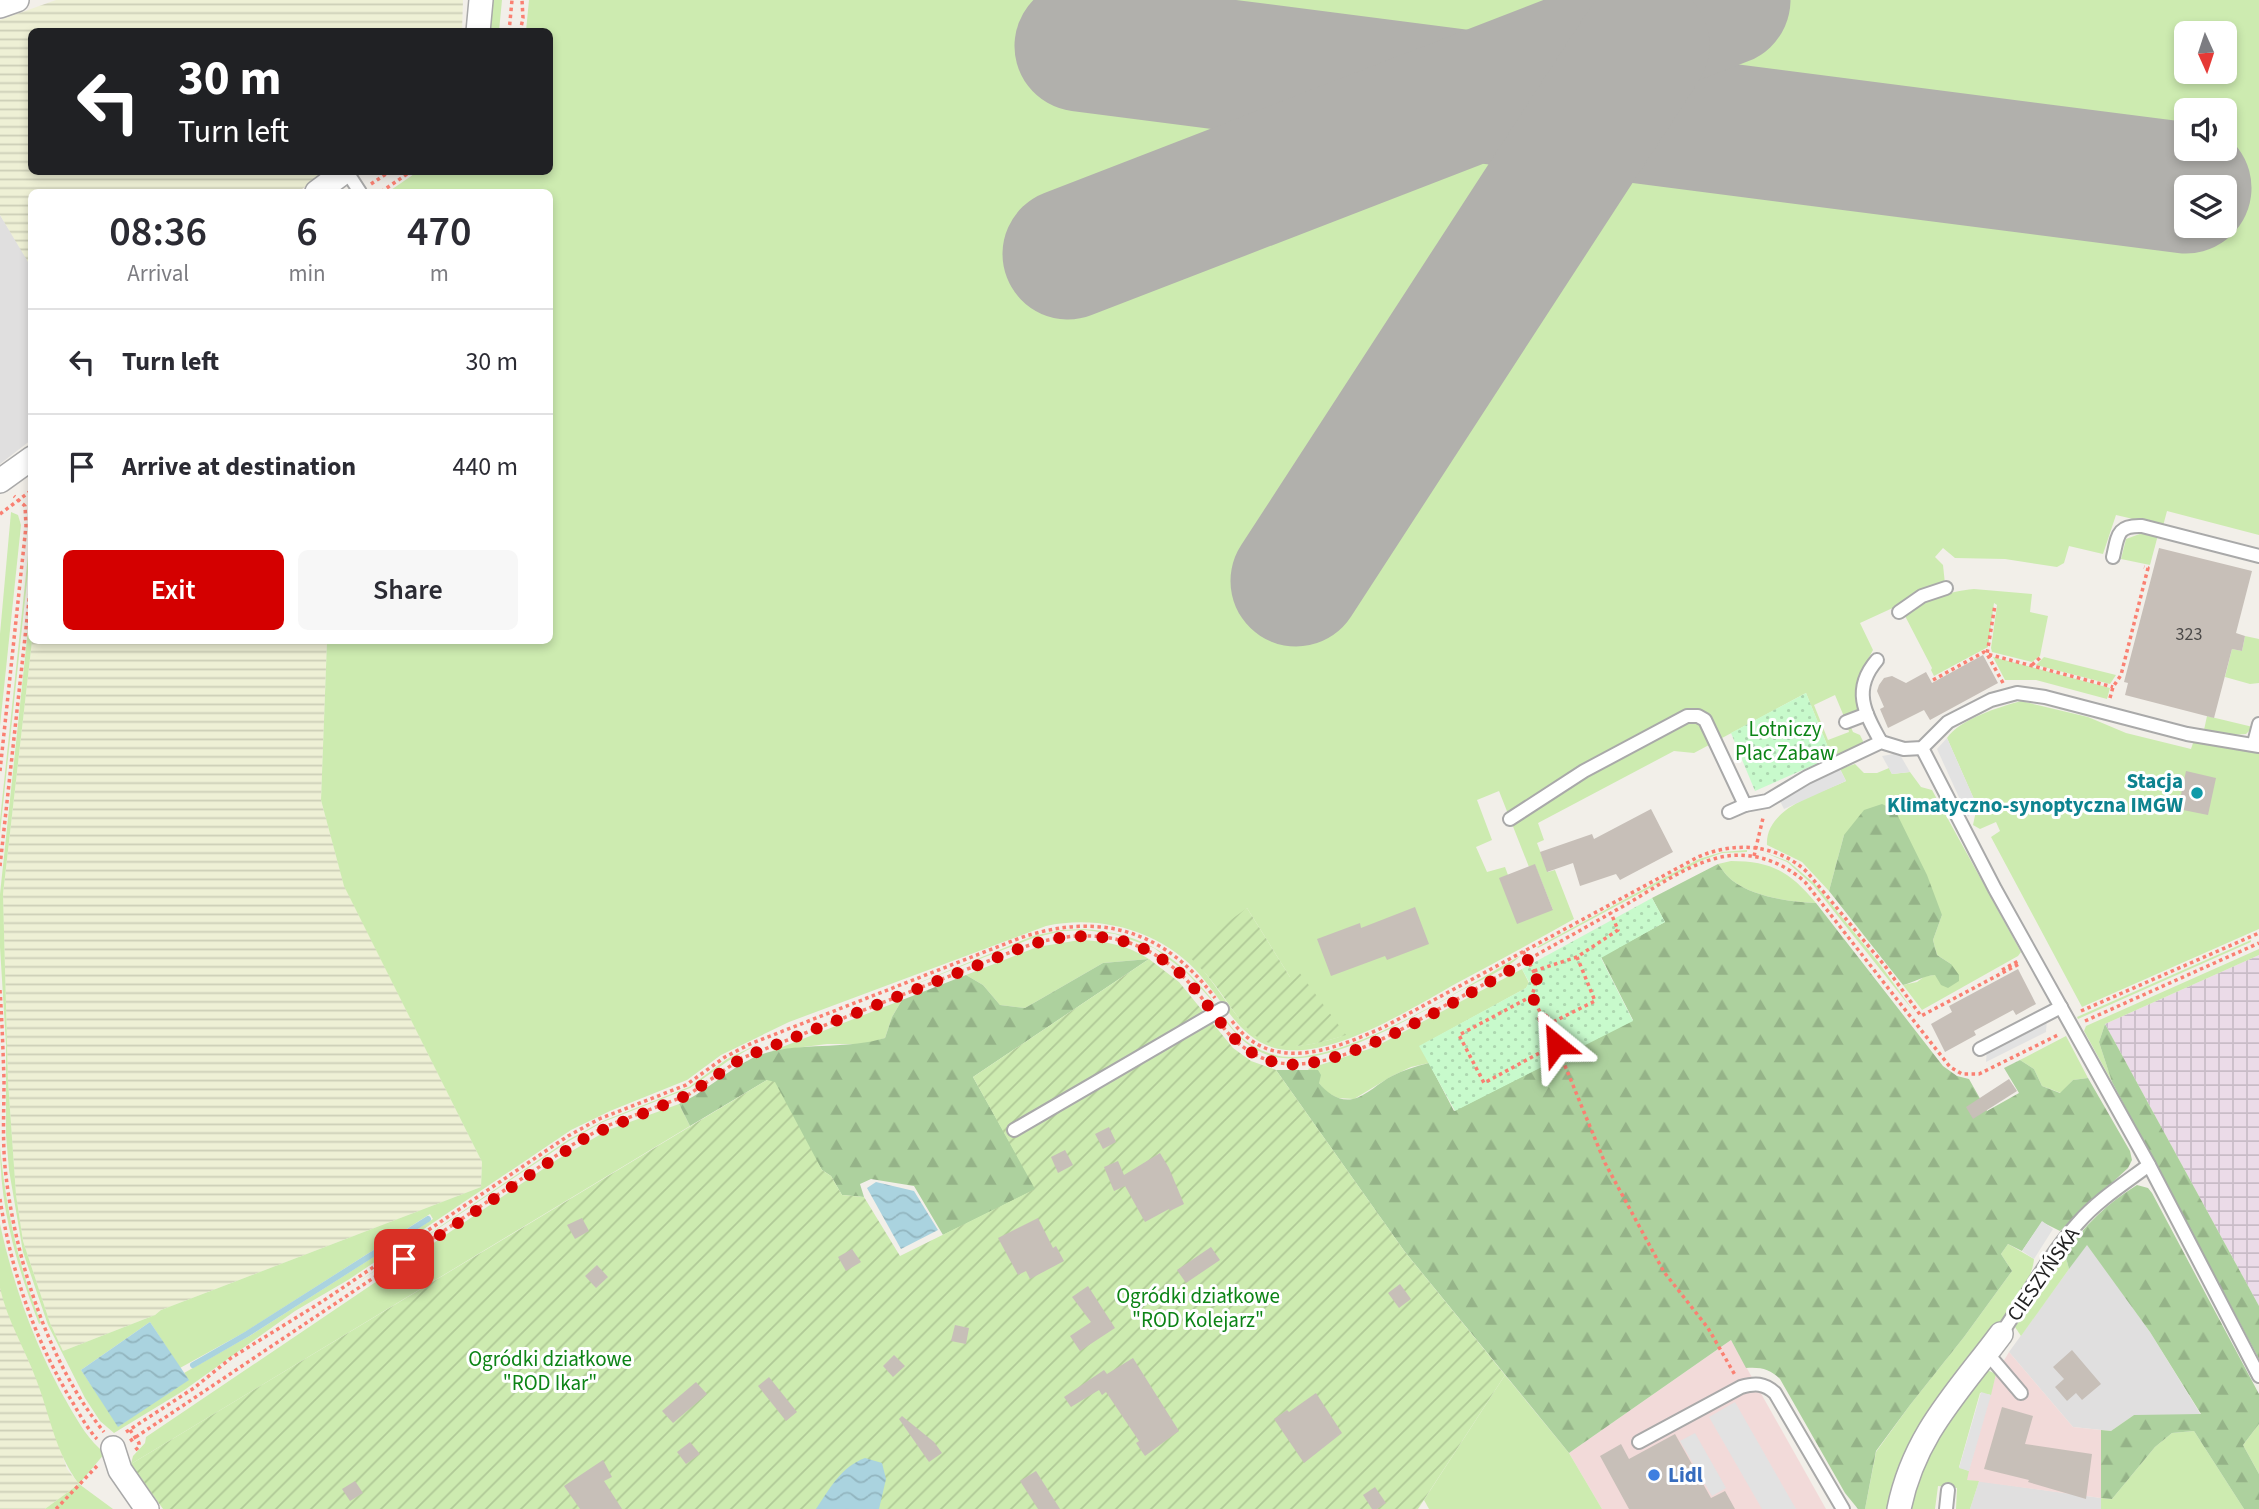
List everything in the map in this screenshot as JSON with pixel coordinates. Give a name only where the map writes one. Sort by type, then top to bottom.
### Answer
[{"type":"street","points":[[0,6],[17,0]]},
{"type":"street","points":[[478,28],[481,0]]},
{"type":"street","points":[[321,189],[342,175]]},
{"type":"street","points":[[0,481],[28,461]]},
{"type":"street","name":"CIESZYŃSKA","points":[[1899,1509],[1908,1472],[1925,1436],[1994,1344]]},
{"type":"street","points":[[113,1440],[120,1470],[147,1509]]},
{"type":"lane","points":[[2113,556],[2119,534],[2123,528],[2130,525],[2259,556]]},
{"type":"lane","points":[[1899,611],[1922,596],[1946,588]]},
{"type":"lane","points":[[1877,660],[1869,669],[1862,690],[1867,714],[1881,742]]},
{"type":"lane","points":[[1730,812],[1745,805],[1767,801],[1807,777],[1881,742],[1905,749],[1922,748],[1948,722],[2004,695],[2029,693],[2187,734],[2256,744],[2259,724]]},
{"type":"lane","points":[[1846,722],[1867,714]]},
{"type":"lane","points":[[1510,819],[1584,771],[1687,716],[1698,716],[1705,720],[1745,805]]},
{"type":"lane","points":[[1922,748],[2066,1018],[2150,1165],[2259,1376]]},
{"type":"lane","points":[[1014,1130],[1218,1011]]},
{"type":"lane","points":[[1980,1049],[2066,1018]]},
{"type":"lane","name":"CIESZYŃSKA","points":[[1994,1344],[2078,1222],[2150,1165]]},
{"type":"lane","points":[[1994,1344],[2021,1393]]},
{"type":"lane","points":[[1639,1442],[1741,1387],[1754,1384],[1766,1386],[1775,1393],[1843,1509]]},
{"type":"lane","points":[[1946,1509],[1948,1490]]},
{"type":"path","points":[[509,28],[512,0]]},
{"type":"path","points":[[521,28],[522,0]]},
{"type":"path","points":[[385,189],[406,175]]},
{"type":"path","points":[[0,514],[28,492]]},
{"type":"path","points":[[0,771],[26,526],[25,506],[19,499]]},
{"type":"path","points":[[2105,713],[2113,687],[2121,675],[2147,568],[2144,567]]},
{"type":"path","points":[[1995,605],[1987,654],[2003,684]]},
{"type":"path","points":[[0,866],[28,607]]},
{"type":"path","points":[[1933,680],[1984,652],[2113,687]]},
{"type":"path","points":[[2032,666],[2042,656]]},
{"type":"path","points":[[1754,856],[1767,801]]},
{"type":"path","points":[[0,990],[6,1175],[29,1283],[45,1325],[73,1384],[100,1426],[119,1447],[572,1145],[604,1127],[688,1095],[725,1068],[755,1053],[1029,945],[1071,935],[1113,938],[1154,953],[1188,981],[1238,1030],[1261,1047],[1290,1054],[1312,1052],[1384,1027],[1698,857],[1721,849],[1756,848],[1792,860],[1807,872],[1885,966],[1920,1016],[2025,960],[1998,974]]},
{"type":"path","points":[[56,1509],[113,1440],[194,1388],[231,1358],[583,1127],[686,1085],[713,1065],[750,1044],[1051,928],[1078,925],[1109,928],[1138,936],[1165,949],[1188,966],[1239,1044],[1260,1057],[1286,1064],[1309,1062],[1357,1049],[1381,1039],[1704,863],[1727,856],[1754,856],[1781,865],[1805,882],[1942,1057],[1956,1071],[1969,1074],[1979,1074],[2066,1018],[2259,933]]},
{"type":"path","points":[[1534,971],[1577,957],[1618,930],[1611,913]]},
{"type":"path","points":[[2066,1018],[2259,943]]},
{"type":"path","points":[[1523,951],[1537,983],[1532,996],[1459,1035],[1484,1083],[1556,1044]]},
{"type":"path","points":[[1547,1026],[1596,999],[1577,957]]},
{"type":"path","points":[[1532,996],[1556,1044],[1605,1163],[1664,1272],[1708,1328],[1741,1387]]},
{"type":"path","points":[[0,1199],[14,1269],[36,1330],[65,1390],[94,1436],[101,1443],[113,1440]]},
{"type":"path","points":[[36,1330],[45,1325]]},
{"type":"shaded area","points":[[0,215],[28,260],[28,442],[0,464]]},
{"type":"shaded area","points":[[1947,738],[1977,806],[1968,817],[1937,749]]},
{"type":"shaded area","points":[[1899,753],[1910,772],[1892,774],[1882,756]]},
{"type":"shaded area","points":[[1840,769],[1846,781],[1784,809],[1778,797]]},
{"type":"shaded area","points":[[2259,955],[2259,1306],[2105,1024]]},
{"type":"shaded area","points":[[2047,1018],[2046,1032],[1986,1062],[1987,1048]]},
{"type":"shaded area","points":[[2042,1221],[2053,1229],[2034,1259],[2022,1251]]},
{"type":"shaded area","points":[[2087,1244],[2150,1332],[2201,1415],[2134,1415],[2111,1431],[2073,1427],[2009,1352]]},
{"type":"shaded area","points":[[1731,1340],[1826,1509],[1602,1509],[1569,1453]]},
{"type":"shaded area","points":[[2009,1352],[2073,1427],[2101,1430],[2101,1498],[1966,1480],[1996,1374]]},
{"type":"shaded area","points":[[1981,1392],[1991,1395],[1969,1471],[1959,1468]]},
{"type":"shaded area","points":[[1735,1402],[1796,1509],[1762,1509],[1709,1417]]},
{"type":"shaded area","points":[[1695,1433],[1726,1488],[1712,1496],[1680,1441]]},
{"type":"shaded area","points":[[1979,1481],[2101,1498],[2101,1509],[1970,1509]]},
{"type":"green space","points":[[56,0],[463,0],[462,28],[28,28],[28,175],[321,175],[302,189],[28,189],[28,262],[0,215],[0,20]]},
{"type":"green space","points":[[489,0],[502,0],[499,28],[486,28]]},
{"type":"green space","points":[[529,0],[2259,0],[2259,535],[2167,511],[2163,526],[2116,515],[2103,554],[2069,546],[2064,563],[2057,567],[2005,559],[1955,558],[1943,548],[1935,557],[1943,565],[1945,584],[1860,623],[1873,650],[1858,688],[1860,713],[1845,719],[1835,695],[1814,705],[1828,740],[1849,732],[1847,724],[1853,732],[1860,735],[1862,745],[1832,757],[1806,693],[1694,753],[1674,751],[1538,823],[1544,840],[1537,843],[1548,872],[1555,870],[1574,919],[1397,1017],[1352,1038],[1307,1050],[1271,1047],[1247,1032],[1201,976],[1169,948],[1131,930],[1089,923],[1046,926],[789,1022],[721,1055],[687,1080],[571,1130],[348,1280],[295,1311],[183,1391],[114,1433],[100,1421],[85,1398],[48,1325],[23,1252],[9,1170],[0,894],[28,629],[28,644],[32,644],[3,894],[8,1081],[16,1195],[23,1241],[50,1323],[63,1351],[155,1315],[161,1310],[481,1187],[482,1162],[344,886],[321,800],[327,644],[553,644],[553,189],[392,189],[413,175],[553,175],[553,28],[526,28]],"holes":[[[1499,791],[1529,867],[1535,865],[1553,910],[1508,875],[1505,867],[1487,872],[1476,847],[1492,840],[1477,800]],[[1247,908],[1290,977],[1345,1035],[1290,1046],[1271,1043],[1256,1035],[1243,1023],[1199,965]],[[430,1214],[433,1219],[251,1335],[184,1373],[188,1379],[119,1426],[81,1370],[150,1322],[180,1368],[245,1332]]]},
{"type":"green space","points":[[11,512],[18,515],[21,525],[0,726],[0,634]]},
{"type":"green space","points":[[2145,532],[2158,535],[2150,565],[2121,559],[2126,539]]},
{"type":"green space","points":[[28,555],[0,833],[0,820]]},
{"type":"green space","points":[[1974,589],[2032,594],[2030,612],[2048,616],[2040,656],[2032,662],[1992,652],[1997,605],[1994,603],[1988,647],[1934,676],[1904,614],[1937,597]]},
{"type":"green space","points":[[2245,636],[2259,639],[2259,683],[2250,684],[2225,677],[2232,649],[2242,651]]},
{"type":"green space","points":[[32,644],[327,644],[321,800],[344,885],[482,1162],[481,1187],[161,1310],[155,1315],[63,1351],[50,1323],[23,1241],[16,1195],[8,1081],[3,894]]},
{"type":"green space","points":[[1993,657],[2110,688],[2107,699],[2036,680],[2005,680]]},
{"type":"green space","points":[[2044,657],[2116,675],[2110,684],[2036,665]]},
{"type":"green space","name":"Lotniczy Plac Zabaw","points":[[1806,693],[1832,757],[1755,791],[1731,733]]},
{"type":"green space","points":[[2021,701],[2088,717],[2126,733],[2191,749],[2194,740],[2259,750],[2259,929],[2082,1007],[1991,837],[2000,831],[1996,822],[1980,829],[1973,825],[1977,806],[1947,738],[1970,720]]},
{"type":"green space","points":[[2207,716],[2253,727],[2246,734],[2233,735],[2204,730]]},
{"type":"green space","points":[[1855,764],[1864,773],[1877,773],[1889,768],[1892,774],[1910,772],[1921,787],[1932,790],[2021,952],[1922,1010],[1903,985],[1935,975],[1951,964],[1937,955],[1933,940],[1942,915],[1844,835],[1829,891],[1802,862],[1767,845],[1769,832],[1784,812],[1808,797],[1846,781],[1840,769]]},
{"type":"green space","points":[[1882,804],[1895,810],[1927,875],[1942,915],[1933,940],[1937,955],[1951,964],[1959,975],[1959,981],[1948,988],[1941,985],[1935,975],[1903,985],[1829,891],[1844,835],[1864,810]]},
{"type":"green space","points":[[1747,850],[1722,853],[1700,861],[1537,947],[1699,859],[1722,852]]},
{"type":"green space","points":[[1763,852],[1788,861],[1815,884],[1879,963],[1915,1013],[1813,885],[1787,862]]},
{"type":"green space","points":[[1731,861],[1758,863],[1779,870],[1798,883],[1816,903],[1773,898],[1751,891],[1729,877],[1718,864]]},
{"type":"green space","points":[[1718,864],[1731,879],[1751,891],[1784,900],[1816,903],[1943,1066],[1957,1076],[1969,1079],[1987,1111],[2019,1093],[2004,1068],[2020,1060],[2034,1069],[2042,1086],[2060,1093],[2073,1080],[2088,1078],[2130,1151],[2132,1160],[2128,1168],[2060,1231],[2042,1222],[2022,1251],[2008,1244],[2001,1254],[2012,1271],[1876,1451],[1865,1509],[1858,1509],[1845,1493],[1780,1379],[1765,1369],[1746,1368],[1731,1340],[1569,1453],[1405,1252],[1276,1070],[1318,1070],[1322,1087],[1334,1096],[1348,1100],[1363,1095],[1410,1068],[1429,1063],[1454,1111],[1633,1020],[1601,957],[1665,922],[1652,898]]},
{"type":"green space","points":[[1652,898],[1665,922],[1601,958],[1633,1021],[1455,1111],[1419,1046],[1526,988],[1529,982],[1522,969]]},
{"type":"green space","points":[[1247,908],[1290,977],[1299,972],[1346,1035],[1310,1044],[1283,1046],[1264,1041],[1249,1030],[1207,975],[1185,953]]},
{"type":"green space","points":[[1084,929],[1106,931],[1125,936],[1143,942],[1160,951],[1190,974],[1217,1006],[1186,972],[1154,948],[1115,934],[1084,930],[1062,931],[1033,938],[901,990],[1033,936],[1061,930]]},
{"type":"green space","points":[[1080,940],[1116,945],[1149,959],[1103,963],[1025,1008],[1000,1005],[983,985],[966,975],[1037,947]]},
{"type":"green space","points":[[2251,940],[2078,1019],[2077,1017]]},
{"type":"green space","points":[[2259,949],[2259,955],[2105,1024],[2099,1042],[2112,1082],[2084,1031],[2086,1026]]},
{"type":"green space","points":[[1520,956],[1498,971],[1441,1001]]},
{"type":"green space","points":[[1149,959],[973,1077],[1036,1189],[943,1235],[914,1186],[871,1179],[860,1184],[864,1197],[842,1195],[831,1176],[822,1170],[767,1080],[690,1126],[679,1104],[703,1091],[736,1067],[760,1055],[787,1049],[858,1044],[885,1038],[892,1017],[902,1000],[966,975],[983,985],[1000,1005],[1025,1008],[1103,963]]},
{"type":"green space","name":"Ogródki działkowe \"ROD Kolejarz\"","points":[[1149,959],[1179,982],[1233,1048],[1251,1061],[1276,1070],[1405,1252],[1505,1375],[1418,1509],[163,1509],[131,1464],[767,1080],[775,1082],[822,1170],[831,1176],[842,1195],[864,1197],[900,1256],[1035,1189],[973,1077]]},
{"type":"green space","points":[[1522,969],[1529,983],[1526,988],[1420,1046],[1429,1063],[1411,1067],[1392,1076],[1354,1099],[1338,1098],[1326,1092],[1308,1069],[1375,1047]]},
{"type":"green space","points":[[902,1000],[892,1017],[885,1038],[866,1044],[827,1044],[772,1051]]},
{"type":"green space","points":[[1423,1011],[1386,1031],[1335,1051],[1310,1057],[1286,1058],[1265,1054],[1251,1047],[1221,1015],[1248,1042],[1275,1055],[1301,1057],[1365,1039]]},
{"type":"green space","points":[[2105,1024],[2259,1306],[2259,1359],[2112,1082],[2099,1042]]},
{"type":"green space","points":[[2066,1036],[2088,1078],[2073,1080],[2061,1093],[2042,1086],[2034,1069],[2020,1060]]},
{"type":"green space","points":[[758,1044],[690,1088],[603,1122],[569,1141],[330,1301],[568,1140],[603,1121],[689,1087],[727,1059]]},
{"type":"green space","points":[[679,1104],[690,1126],[131,1464],[133,1456],[145,1443],[146,1437],[558,1159],[608,1130]]},
{"type":"green space","points":[[0,1147],[14,1237],[41,1323],[39,1324],[11,1237],[3,1192]]},
{"type":"green space","points":[[2137,1185],[2148,1188],[2152,1193],[2259,1394],[2259,1424],[2243,1445],[2259,1474],[2259,1509],[2244,1509],[2194,1431],[2172,1433],[2155,1447],[2112,1499],[2101,1498],[2101,1430],[2111,1431],[2134,1415],[2201,1414],[2150,1332],[2087,1245],[2069,1269],[2065,1254],[2088,1224],[2116,1199]]},
{"type":"green space","points":[[0,1224],[19,1295],[46,1363],[81,1425],[105,1453],[79,1484],[64,1459],[36,1379],[3,1300],[0,1288]]},
{"type":"green space","points":[[2008,1244],[2034,1259],[2019,1297],[1922,1423],[1910,1443],[1889,1509],[1865,1509],[1876,1452],[2012,1271],[2001,1254]]},
{"type":"green space","points":[[2065,1254],[2069,1269],[2021,1336],[2015,1327]]},
{"type":"green space","points":[[0,1287],[10,1318],[37,1380],[67,1469],[79,1484],[45,1509],[0,1509]]},
{"type":"green space","points":[[1985,1369],[1996,1374],[1991,1395],[1980,1393],[1959,1467],[1969,1471],[1967,1480],[1979,1481],[1970,1509],[1956,1509],[1957,1488],[1938,1486],[1935,1509],[1908,1509],[1929,1447]]},
{"type":"green space","points":[[1505,1375],[1569,1453],[1602,1509],[1429,1509],[1424,1500]]},
{"type":"green space","points":[[2259,1424],[2259,1474],[2243,1445]]},
{"type":"green space","points":[[2194,1431],[2244,1509],[2101,1509],[2101,1498],[2112,1499],[2155,1447],[2172,1433]]},
{"type":"green space","points":[[79,1484],[113,1509],[45,1509]]},
{"type":"water","points":[[876,1182],[914,1191],[938,1230],[901,1249],[867,1188]]},
{"type":"water","points":[[150,1322],[189,1380],[118,1427],[81,1370]]},
{"type":"water","points":[[865,1458],[882,1463],[886,1479],[879,1509],[816,1509],[843,1473]]},
{"type":"building","points":[[2159,548],[2252,571],[2236,633],[2245,636],[2242,651],[2232,649],[2214,718],[2125,695],[2128,683],[2124,682]]},
{"type":"building","points":[[1983,655],[1998,683],[1930,720],[1924,710],[1888,728],[1880,709],[1884,707],[1877,691],[1884,678],[1892,676],[1906,683],[1926,672],[1932,683]]},
{"type":"building","name":"Stacja Klimatyczno-synoptyczna IMGW","points":[[2186,771],[2216,778],[2208,815],[2178,809]]},
{"type":"building","points":[[1651,809],[1673,852],[1620,880],[1616,874],[1580,886],[1573,863],[1547,872],[1540,852],[1592,834],[1594,839]]},
{"type":"building","points":[[1535,864],[1553,910],[1517,924],[1499,878]]},
{"type":"building","points":[[1415,907],[1429,944],[1387,960],[1385,956],[1331,976],[1317,939],[1360,923],[1361,928]]},
{"type":"building","points":[[2018,969],[2036,1004],[2016,1015],[2013,1010],[1974,1031],[1976,1035],[1945,1052],[1931,1024],[1952,1012],[1949,1006]]},
{"type":"building","points":[[2009,1079],[2017,1091],[1973,1119],[1966,1107]]},
{"type":"building","points":[[1109,1127],[1116,1142],[1103,1149],[1095,1134]]},
{"type":"building","points":[[1065,1150],[1073,1165],[1058,1173],[1051,1157]]},
{"type":"building","points":[[1160,1153],[1184,1204],[1145,1222],[1125,1186],[1114,1191],[1104,1167],[1118,1161],[1124,1175]]},
{"type":"building","points":[[582,1218],[589,1231],[575,1239],[567,1225]]},
{"type":"building","points":[[1038,1218],[1053,1248],[1056,1246],[1064,1261],[1030,1279],[1026,1271],[1018,1275],[998,1238]]},
{"type":"building","points":[[1211,1247],[1220,1260],[1186,1283],[1177,1270]]},
{"type":"building","points":[[852,1249],[861,1262],[846,1271],[838,1257]]},
{"type":"building","points":[[597,1265],[608,1277],[596,1288],[585,1276]]},
{"type":"building","points":[[1400,1284],[1411,1299],[1399,1308],[1388,1293]]},
{"type":"building","points":[[1088,1286],[1115,1328],[1080,1351],[1070,1336],[1091,1322],[1072,1297]]},
{"type":"building","points":[[955,1325],[969,1328],[966,1344],[951,1341]]},
{"type":"building","points":[[2072,1350],[2101,1384],[2082,1400],[2076,1393],[2067,1401],[2055,1387],[2064,1379],[2053,1367]]},
{"type":"building","points":[[894,1355],[905,1366],[893,1377],[883,1366]]},
{"type":"building","points":[[1133,1358],[1179,1431],[1145,1456],[1136,1443],[1139,1441],[1106,1392],[1102,1395],[1099,1390],[1071,1407],[1064,1397],[1104,1370],[1107,1374]]},
{"type":"building","points":[[769,1377],[797,1412],[786,1421],[758,1386]]},
{"type":"building","points":[[696,1382],[707,1394],[673,1423],[662,1411]]},
{"type":"building","points":[[1316,1393],[1342,1433],[1304,1463],[1274,1419]]},
{"type":"building","points":[[2002,1407],[2033,1416],[2025,1444],[2092,1454],[2086,1499],[2028,1482],[2029,1480],[1984,1469]]},
{"type":"building","points":[[902,1416],[934,1442],[942,1453],[929,1462],[899,1419]]},
{"type":"building","name":"Lidl","points":[[1675,1434],[1711,1498],[1725,1491],[1735,1509],[1629,1509],[1600,1456],[1621,1444],[1629,1459]]},
{"type":"building","points":[[690,1442],[700,1454],[686,1464],[677,1452]]},
{"type":"building","points":[[603,1460],[612,1477],[604,1481],[622,1509],[580,1509],[564,1486]]},
{"type":"building","points":[[1036,1471],[1060,1509],[1038,1509],[1020,1481]]},
{"type":"building","points":[[355,1481],[363,1493],[350,1501],[342,1489]]},
{"type":"building","points":[[1375,1487],[1386,1503],[1372,1509],[1363,1495]]},
{"type":"waterway","points":[[193,1365],[247,1334],[428,1219]]},
{"type":"runway","points":[[1068,254],[1725,0]]},
{"type":"runway","points":[[1296,581],[1644,45]]},
{"type":"runway","points":[[1080,46],[2174,186]]},
{"type":"place","name":"Stacja Klimatyczno-synoptyczna IMGW","points":[[2197,793]]},
{"type":"place","name":"Lidl","points":[[1654,1475]]},
{"type":"route","points":[[404,1259],[572,1145],[604,1127],[688,1095],[742,1058],[1055,937],[1105,937],[1121,940],[1154,953],[1188,981],[1229,1035],[1239,1044],[1260,1057],[1286,1064],[1324,1059],[1374,1043],[1528,960],[1537,978],[1532,996],[1556,1044]]},
{"type":"park label","name":"Ogródki działkowe \"ROD Ikar\"","points":[[550,1371]]}]
